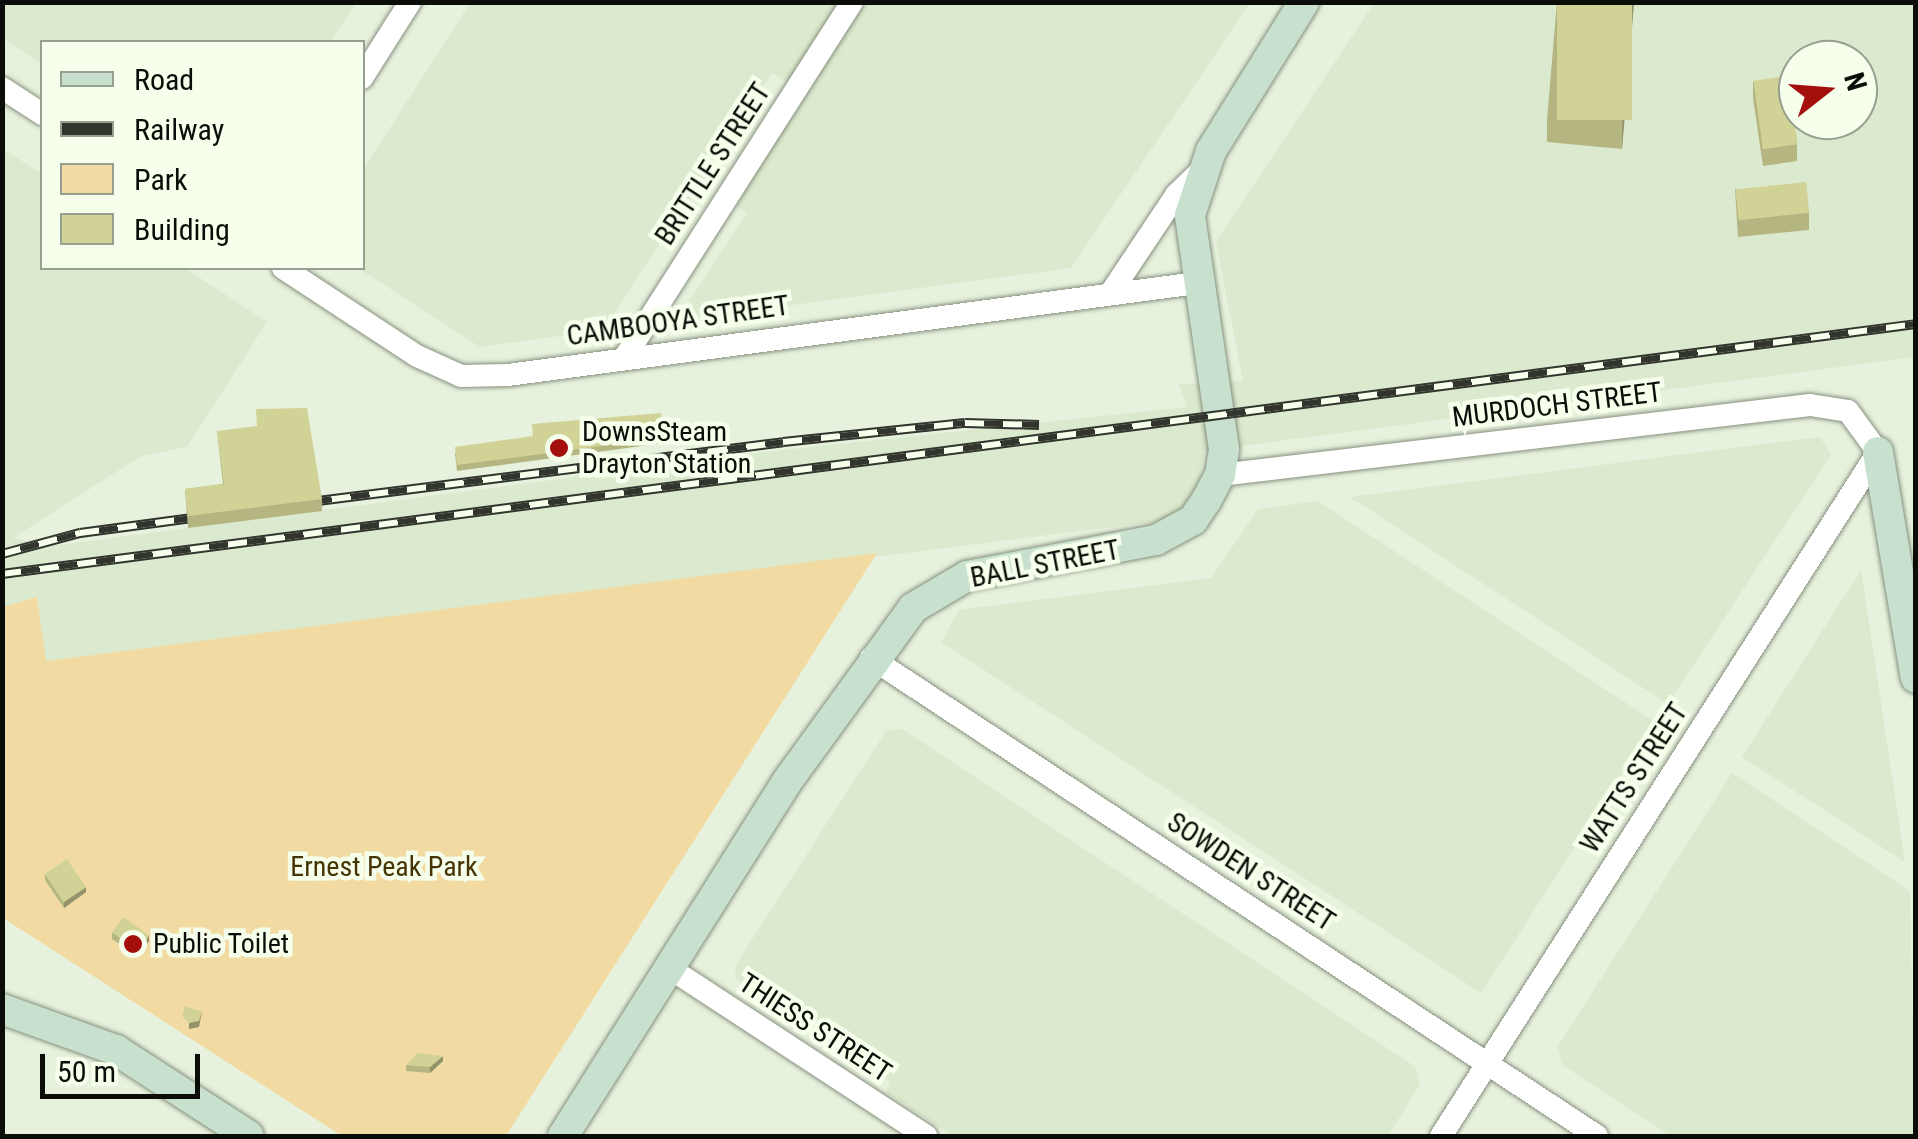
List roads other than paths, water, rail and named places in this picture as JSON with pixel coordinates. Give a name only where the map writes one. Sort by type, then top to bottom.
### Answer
[{"type":"main road","points":[[1220,475],[1221,410],[1197,283],[1190,216],[1199,173],[1304,2]]},
{"type":"main road","points":[[1878,452],[1916,678]]},
{"type":"main road","name":"BALL STREET","points":[[563,1136],[871,658],[913,608],[948,585],[1013,564],[1156,540],[1193,520],[1220,475]]},
{"type":"main road","points":[[2,1009],[116,1050],[248,1136]]},
{"type":"street","points":[[365,73],[410,2]]},
{"type":"street","name":"BRITTLE STREET","points":[[625,357],[852,2]]},
{"type":"street","points":[[2,88],[40,113]]},
{"type":"street","points":[[1110,294],[1176,196],[1199,173]]},
{"type":"street","name":"CAMBOOYA STREET","points":[[287,270],[417,356],[461,376],[508,376],[625,357],[1197,283]]},
{"type":"street","name":"MURDOCH STREET","points":[[1220,475],[1810,404],[1848,411],[1878,452]]},
{"type":"street","name":"WATTS STREET","points":[[1441,1136],[1878,452]]},
{"type":"street","name":"SOWDEN STREET","points":[[871,658],[1597,1136]]},
{"type":"street","name":"THIESS STREET","points":[[671,970],[926,1136]]},
{"type":"railway","points":[[2,574],[1916,324]]},
{"type":"railway","points":[[294,504],[783,442],[965,423],[1039,425]]},
{"type":"railway","points":[[2,554],[80,533],[215,515]]},
{"type":"place","name":"DownsSteam Drayton Station","points":[[559,448]]},
{"type":"place","name":"Public Toilet","points":[[133,944]]},
{"type":"park label","name":"Ernest Peak Park","points":[[384,867]]}]
